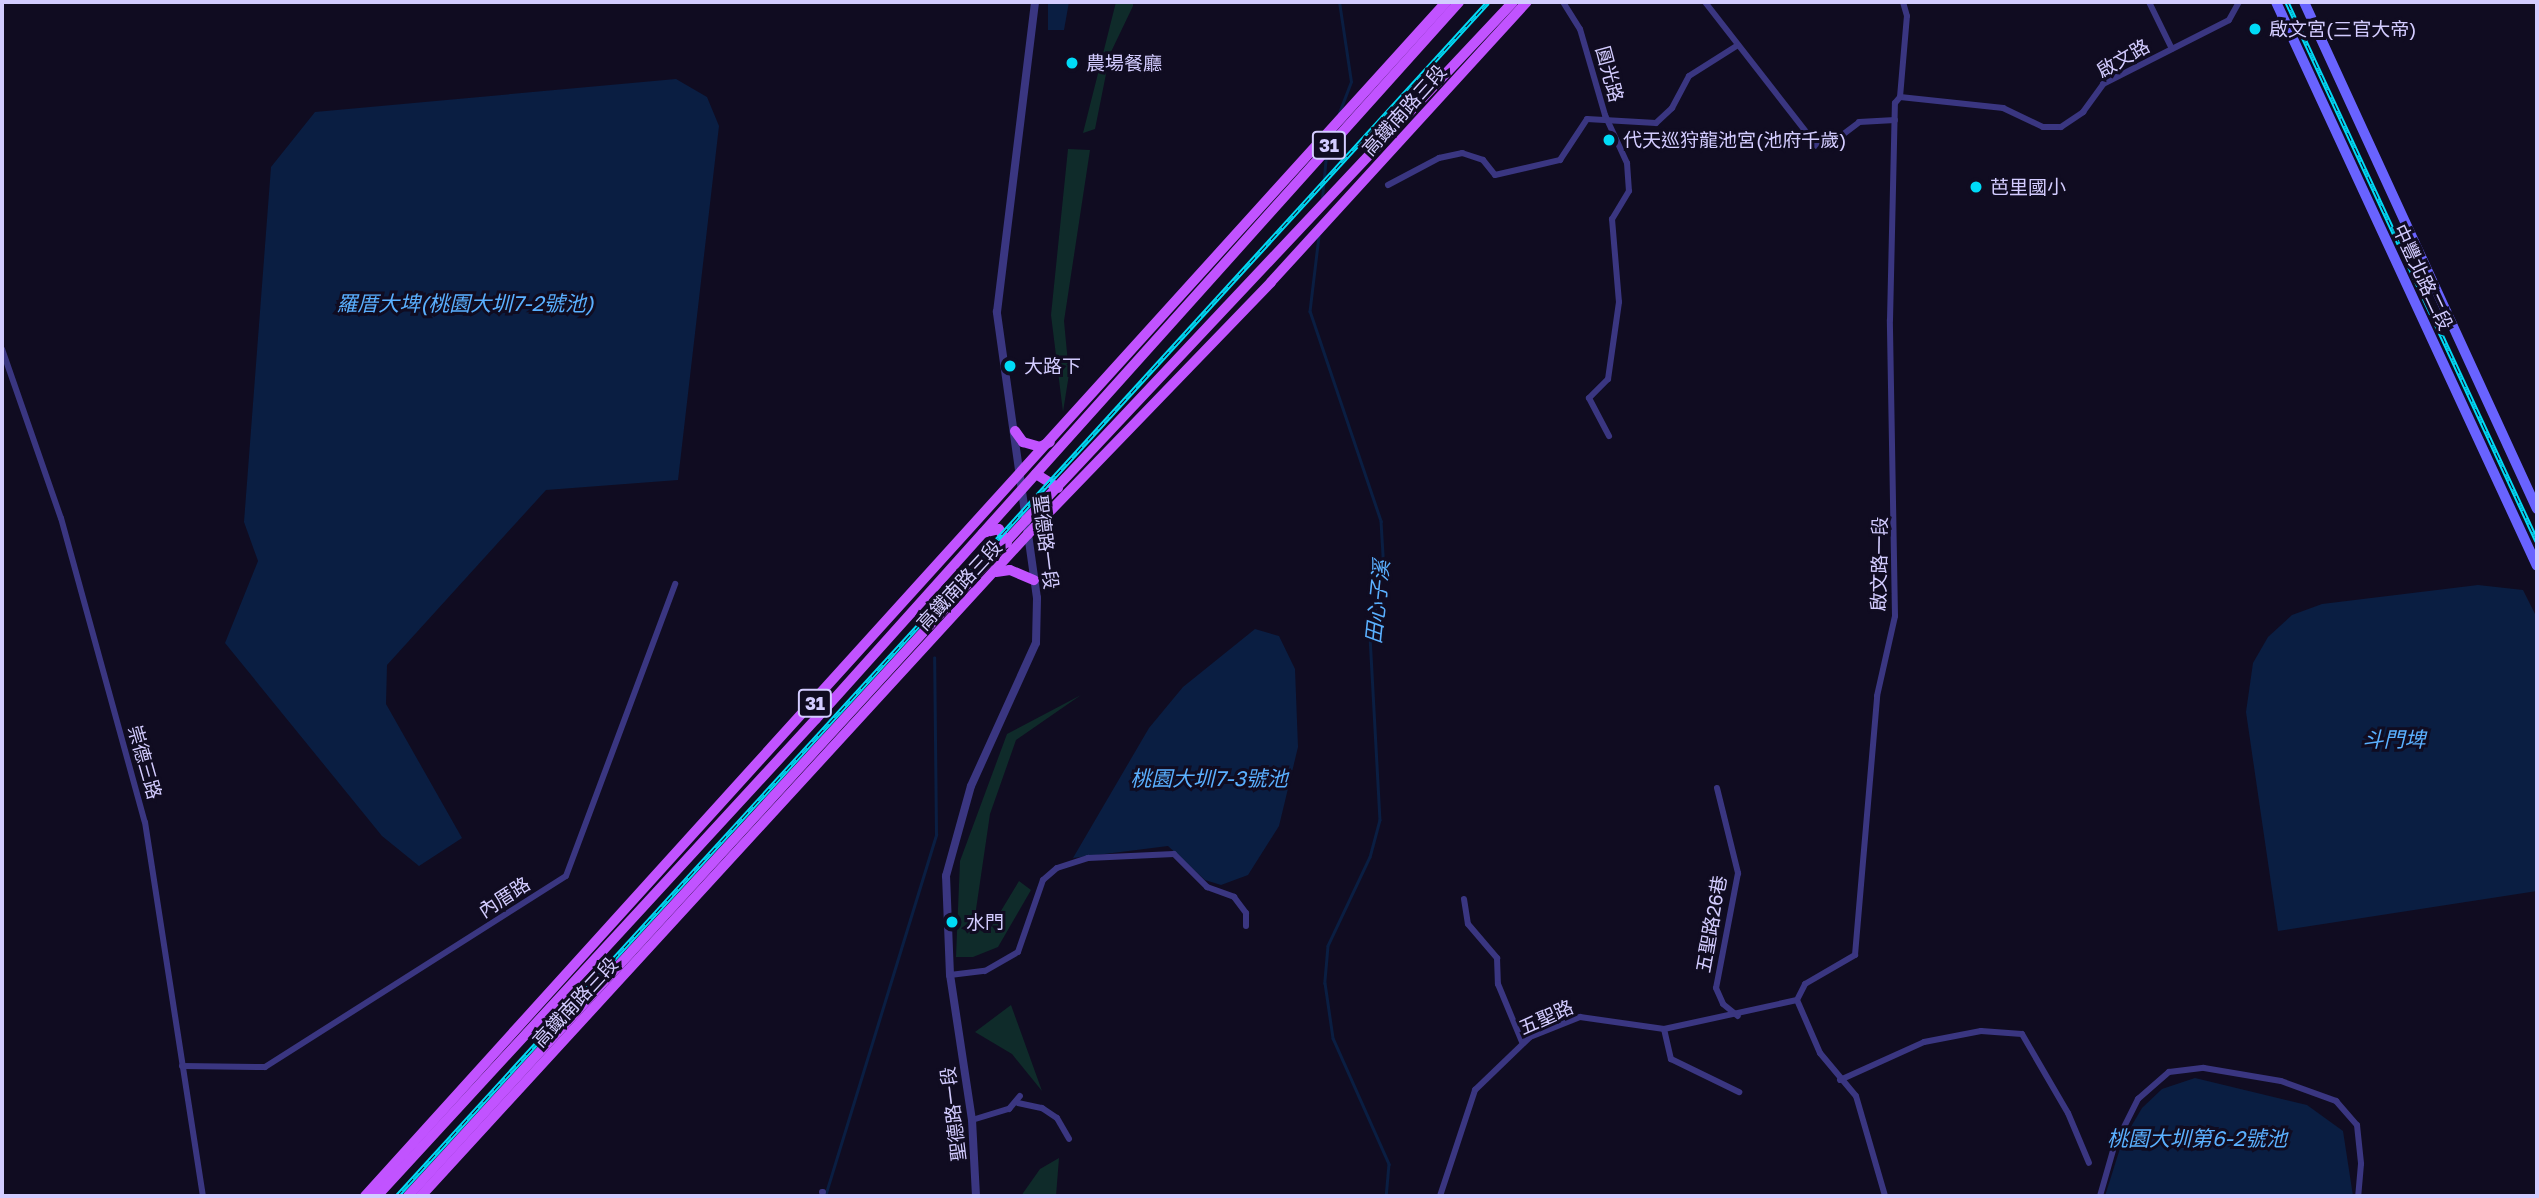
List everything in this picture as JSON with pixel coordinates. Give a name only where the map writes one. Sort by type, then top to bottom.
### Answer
[{"type":"main road","name":"高鐵南路三段","points":[[377,1196],[1023,490],[1262,219],[1446,2]]},
{"type":"main road","name":"高鐵南路三段","points":[[365,1196],[776,747],[1259,206],[1459,2]]},
{"type":"main road","name":"高鐵南路三段","points":[[421,1196],[1028,534],[1271,282],[1513,2]]},
{"type":"main road","name":"高鐵南路三段","points":[[408,1196],[1026,520],[1528,2]]},
{"type":"main road","name":"中豐北路二段","points":[[2276,2],[2537,566]]},
{"type":"main road","name":"中豐北路二段","points":[[2304,2],[2537,509]]},
{"type":"main road","points":[[1205,269],[1262,219]]},
{"type":"main road","points":[[1015,431],[1023,442],[1040,447],[1052,441]]},
{"type":"main road","points":[[1036,474],[1058,488]]},
{"type":"main road","points":[[982,533],[999,529],[1007,543]]},
{"type":"main road","points":[[996,572],[1010,570],[1034,580]]},
{"type":"main road","points":[[776,747],[816,719]]},
{"type":"main road","points":[[372,1196],[380,1179]]},
{"type":"street","name":"聖德路一段","points":[[976,1196],[972,1119],[950,975],[946,876],[971,786],[1036,643],[1034,580],[997,312],[1035,2]]},
{"type":"street","name":"圓光路","points":[[1563,2],[1580,29],[1611,122],[1656,123],[1672,108],[1689,76],[1738,45]]},
{"type":"street","points":[[1705,2],[1817,146],[1829,145],[1859,122],[1895,120]]},
{"type":"street","name":"啟文路一段","points":[[1797,1000],[1805,984],[1855,955],[1877,696],[1895,616],[1891,320],[1895,120],[1900,97],[1907,16],[1903,2]]},
{"type":"street","points":[[2149,2],[2172,49]]},
{"type":"street","name":"啟文路","points":[[1900,97],[2003,107],[2052,129],[2082,112],[2103,84],[2229,20],[2239,2]]},
{"type":"street","points":[[1388,185],[1439,158],[1462,153],[1483,160],[1495,175],[1560,160],[1587,119],[1611,122],[1627,163],[1629,191],[1612,219],[1619,302],[1608,379],[1589,398],[1609,436]]},
{"type":"street","name":"崇德三路","points":[[2,349],[61,519],[145,822],[202,1196]]},
{"type":"street","name":"內厝路","points":[[182,1066],[265,1067],[566,876],[676,584]]},
{"type":"street","name":"五聖路26巷","points":[[1717,788],[1738,873],[1716,988],[1723,1004],[1738,1016]]},
{"type":"street","points":[[950,975],[985,971],[1018,952],[1044,880],[1057,868],[1088,858],[1174,854],[1208,887],[1234,897],[1247,913],[1246,926]]},
{"type":"street","points":[[1464,899],[1468,924],[1497,958],[1498,984],[1522,1042]]},
{"type":"street","points":[[1797,1000],[1820,1053],[1861,1108],[1885,1196]]},
{"type":"street","name":"五聖路","points":[[1440,1196],[1475,1090],[1522,1042],[1580,1017],[1664,1029],[1738,1016],[1797,1000]]},
{"type":"street","points":[[1664,1029],[1671,1059],[1739,1092]]},
{"type":"street","points":[[1840,1080],[1924,1042],[1982,1031],[2022,1034],[2068,1113],[2089,1163]]},
{"type":"street","points":[[2100,1196],[2114,1147],[2138,1099],[2169,1072],[2204,1069],[2281,1081],[2336,1101],[2357,1125],[2361,1164],[2358,1196]]},
{"type":"street","points":[[972,1119],[1019,1099],[1042,1108],[1057,1118],[1069,1139]]},
{"type":"green space","points":[[1116,2],[1133,2],[1133,6],[1110,54],[1095,129],[1083,133]]},
{"type":"green space","points":[[1068,149],[1090,150],[1064,321],[1069,374],[1063,412],[1051,315]]},
{"type":"green space","points":[[1081,695],[1016,740],[990,814],[973,930],[990,929],[1019,881],[1031,890],[998,947],[973,957],[956,957],[960,861],[1007,734]]},
{"type":"green space","points":[[1011,1005],[1042,1091],[1012,1054],[975,1032]]},
{"type":"green space","points":[[1059,1158],[1056,1196],[1021,1196],[1040,1169]]},
{"type":"water","points":[[1048,2],[1069,2],[1064,30],[1048,30]]},
{"type":"water","name":"羅厝大埤(桃園大圳7-2號池)","points":[[676,79],[707,97],[719,126],[678,480],[546,490],[387,665],[386,704],[462,838],[419,866],[382,836],[225,643],[258,561],[244,522],[271,167],[315,112]]},
{"type":"water","name":"斗門埤","points":[[2478,585],[2523,590],[2537,618],[2537,891],[2278,931],[2246,712],[2253,663],[2268,637],[2292,615],[2322,604]]},
{"type":"water","name":"桃園大圳7-3號池","points":[[1255,629],[1279,636],[1295,669],[1298,747],[1279,826],[1248,875],[1221,885],[1205,880],[1168,846],[1073,858],[1149,728],[1183,687]]},
{"type":"water","name":"桃園大圳第6-2號池","points":[[2195,1078],[2307,1105],[2343,1131],[2353,1196],[2105,1196],[2122,1142],[2142,1108],[2162,1089]]},
{"type":"waterway","name":"田心子溪","points":[[1339,2],[1351,82],[1339,113]]},
{"type":"waterway","name":"田心子溪","points":[[1322,198],[1326,156]]},
{"type":"waterway","name":"田心子溪","points":[[1319,236],[1310,311],[1381,521],[1384,571],[1370,636],[1380,820],[1370,857],[1328,946],[1325,983],[1333,1038],[1389,1164],[1386,1196]]},
{"type":"waterway","points":[[825,1196],[936,835],[934,658]]},
{"type":"tunnel","points":[[599,956],[605,980]]},
{"type":"railway","points":[[397,1196],[1488,2]]},
{"type":"railway","points":[[2287,2],[2537,541]]},
{"type":"place","name":"啟文宮(三官大帝)","points":[[2255,29]]},
{"type":"place","name":"農場餐廳","points":[[1072,63]]},
{"type":"place","name":"代天巡狩龍池宮(池府千歲)","points":[[1609,140]]},
{"type":"place","name":"芭里國小","points":[[1976,187]]},
{"type":"place","name":"大路下","points":[[1010,366]]},
{"type":"place","name":"水門","points":[[952,922]]}]
